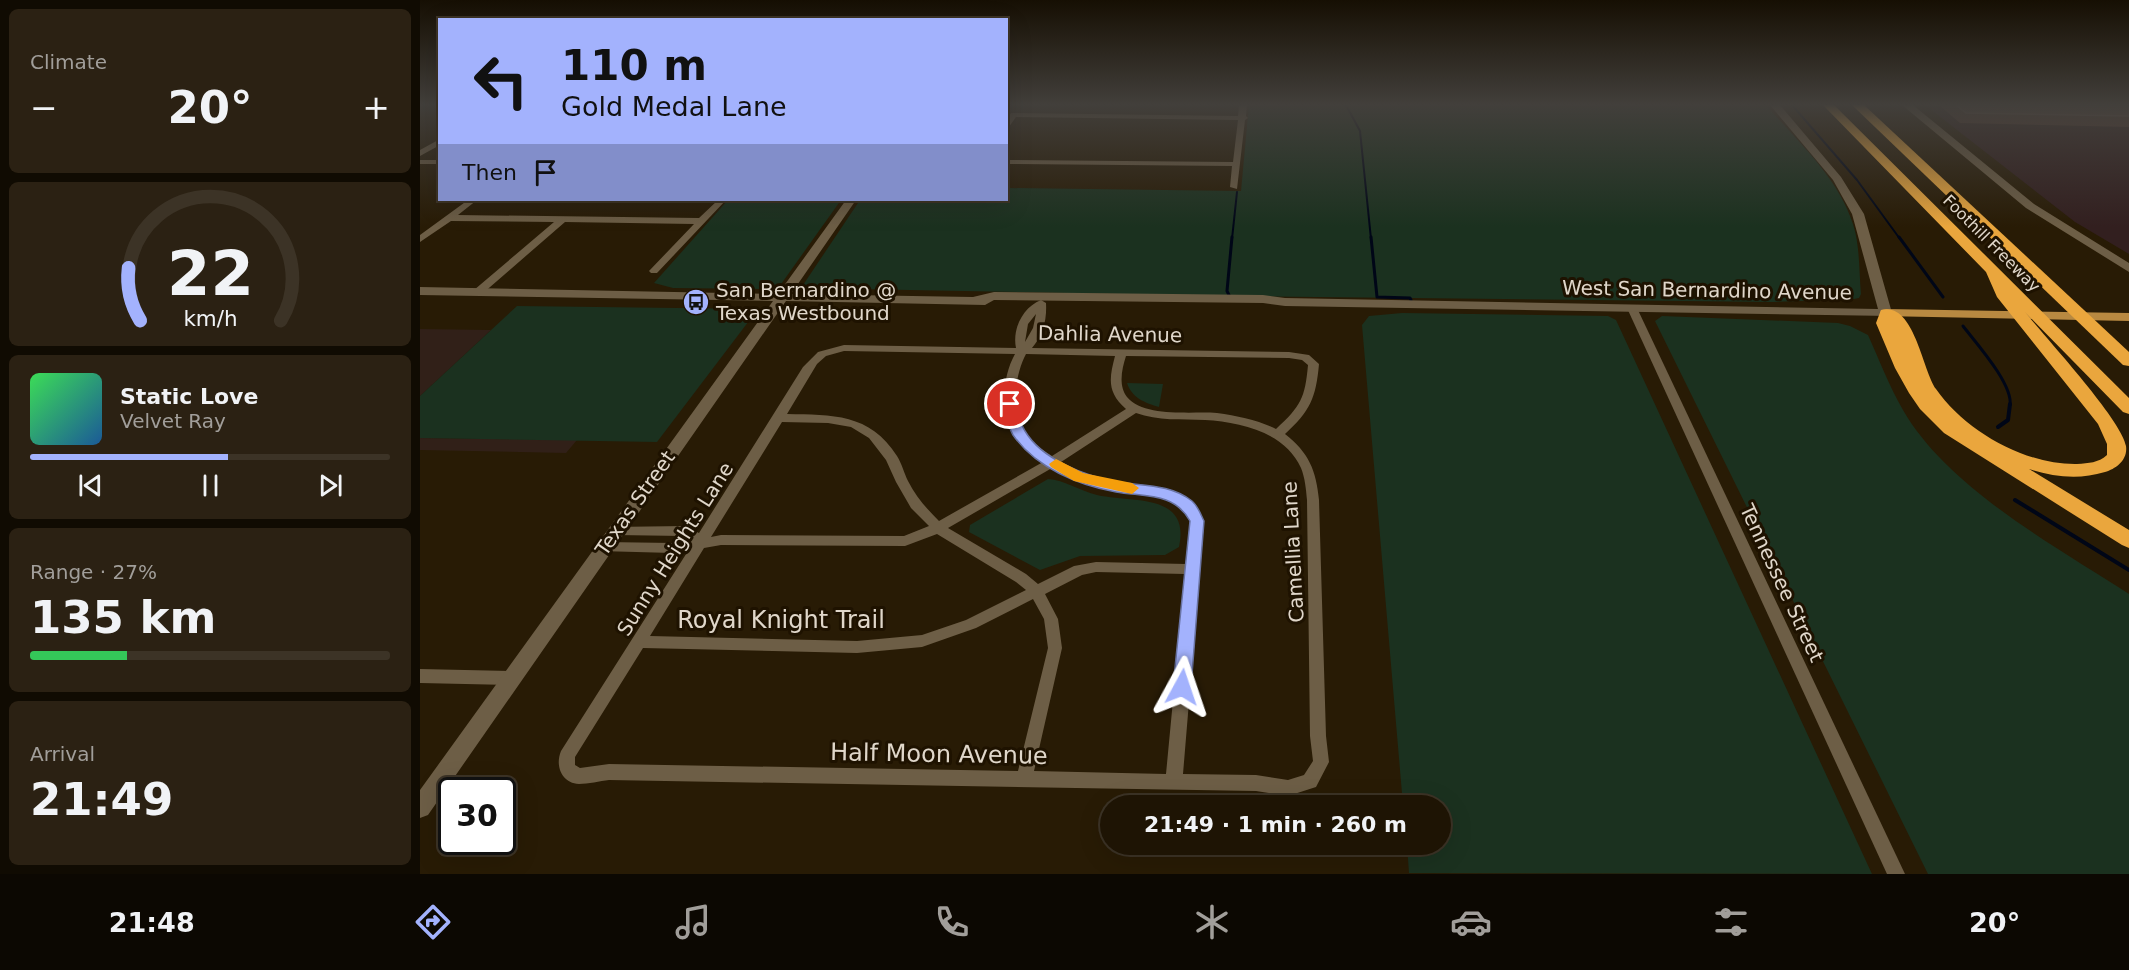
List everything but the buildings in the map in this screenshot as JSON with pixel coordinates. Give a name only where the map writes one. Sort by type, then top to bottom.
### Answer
[{"type":"highway","name":"Foothill Freeway","points":[[1869,146],[1992,270],[2009,294],[2056,335],[2129,408]]},
{"type":"highway","name":"Foothill Freeway","points":[[1901,146],[2129,361]]},
{"type":"highway","points":[[2009,294],[2035,334],[2105,421],[2116,440],[2118,451],[2107,465],[2080,471],[2041,465],[2006,453],[1966,430],[1934,399],[1923,382],[1901,323],[1886,313],[1884,323],[1911,386],[1933,414],[1959,434],[2129,540]]},
{"type":"highway","points":[[2108,341],[2129,356]]},
{"type":"main road","points":[[1809,146],[1837,179],[1858,214],[1886,313]]},
{"type":"main road","points":[[1957,146],[2030,206],[2129,268]]},
{"type":"main road","name":"Texas Street","points":[[420,808],[850,201]]},
{"type":"main road","name":"West San Bernardino Avenue","points":[[420,291],[976,300],[992,303],[1262,306],[1285,302]]},
{"type":"main road","name":"West San Bernardino Avenue","points":[[976,300],[994,296],[1147,297],[1263,299],[1285,302],[2129,316]]},
{"type":"main road","points":[[1041,303],[1054,299],[1135,300],[1147,297]]},
{"type":"street","points":[[420,154],[433,146]]},
{"type":"street","points":[[1234,187],[1239,146]]},
{"type":"street","points":[[420,162],[438,162]]},
{"type":"street","points":[[1008,162],[1236,164]]},
{"type":"street","points":[[420,238],[472,201]]},
{"type":"street","points":[[654,271],[721,201]]},
{"type":"street","points":[[448,218],[701,221]]},
{"type":"street","points":[[478,292],[563,219]]},
{"type":"street","points":[[1041,303],[1042,315],[1032,342],[1022,351],[1010,386],[1010,404],[1018,432],[1036,452],[1079,477],[1117,487],[1151,490],[1174,496],[1189,507],[1197,521],[1174,782]]},
{"type":"street","name":"Tennessee Street","points":[[1632,308],[1896,874]]},
{"type":"street","name":"Dahlia Avenue","points":[[822,352],[844,348],[1305,357],[1314,364],[1311,391],[1303,411],[1278,434]]},
{"type":"street","name":"Sunny Heights Lane","points":[[567,769],[567,756],[641,642],[780,418],[811,363],[822,352]]},
{"type":"street","points":[[604,547],[673,548],[722,540],[891,542],[923,535],[1052,462],[1134,409],[1119,396],[1115,382],[1121,352]]},
{"type":"street","name":"Camellia Lane","points":[[1134,409],[1165,416],[1214,417],[1258,425],[1278,434],[1297,451],[1309,471],[1313,500],[1318,736],[1321,762],[1310,781]]},
{"type":"street","points":[[780,418],[828,418],[854,424],[873,435],[892,458],[902,482],[916,505],[938,528],[1021,578],[1036,591],[1051,620],[1055,648],[1024,779]]},
{"type":"street","points":[[616,530],[685,531],[703,542]]},
{"type":"street","name":"Royal Knight Trail","points":[[641,642],[857,647],[922,641],[971,624],[1079,570],[1096,567],[1193,568]]},
{"type":"street","points":[[420,676],[512,678]]},
{"type":"street","name":"Half Moon Avenue","points":[[567,769],[578,776],[609,772],[1024,779],[1256,783],[1288,788],[1310,781]]},
{"type":"shaded area","points":[[1977,146],[2129,146],[2129,254],[2075,222]]},
{"type":"shaded area","points":[[420,329],[491,330],[420,396]]},
{"type":"shaded area","points":[[420,438],[577,440],[566,453],[420,450]]},
{"type":"green space","points":[[1245,146],[1802,146],[1838,191],[1853,224],[1857,241],[1861,294],[1859,298],[1854,299],[1773,302],[1225,296],[801,288],[859,201],[1008,201],[1008,188],[1241,191]]},
{"type":"green space","points":[[727,201],[840,201],[779,287],[772,289],[673,288],[654,283]]},
{"type":"green space","points":[[517,306],[758,309],[657,442],[420,438],[420,396]]},
{"type":"green space","points":[[1402,313],[1608,316],[1616,320],[1872,874],[1409,873],[1408,855],[1451,855],[1451,795],[1402,795],[1362,325],[1369,316]]},
{"type":"green space","points":[[1662,316],[1838,323],[1868,335],[1903,410],[1923,438],[1947,465],[2005,513],[2129,594],[2129,874],[1928,874],[1655,321]]},
{"type":"green space","points":[[1127,383],[1163,384],[1159,407],[1144,402],[1132,393]]},
{"type":"green space","points":[[1048,479],[1060,481],[1097,495],[1141,500],[1167,508],[1176,517],[1180,529],[1179,547],[1165,555],[1080,556],[1040,570],[969,532],[970,525]]},
{"type":"waterway","points":[[1362,146],[1371,239]]},
{"type":"waterway","points":[[1827,146],[1857,180],[1900,239]]},
{"type":"waterway","points":[[1232,239],[1237,192]]},
{"type":"waterway","points":[[1229,295],[1227,291],[1232,237]]},
{"type":"waterway","points":[[1371,237],[1377,297],[1410,298],[1411,300]]},
{"type":"waterway","points":[[1899,237],[1943,297]]},
{"type":"waterway","points":[[1963,326],[2000,375],[2006,386],[2010,404]]},
{"type":"waterway","points":[[1998,427],[2008,420],[2010,404]]},
{"type":"waterway","points":[[2015,500],[2129,570]]},
{"type":"slow traffic","points":[[1056,464],[1079,477],[1098,483],[1132,488]]},
{"type":"place","name":"San Bernardino @ Texas Westbound","points":[[696,302]]},
{"type":"route","points":[[1010,404],[1018,432],[1036,452],[1052,462],[1079,477],[1117,487],[1151,490],[1174,496],[1189,507],[1197,521],[1182,687]]}]
